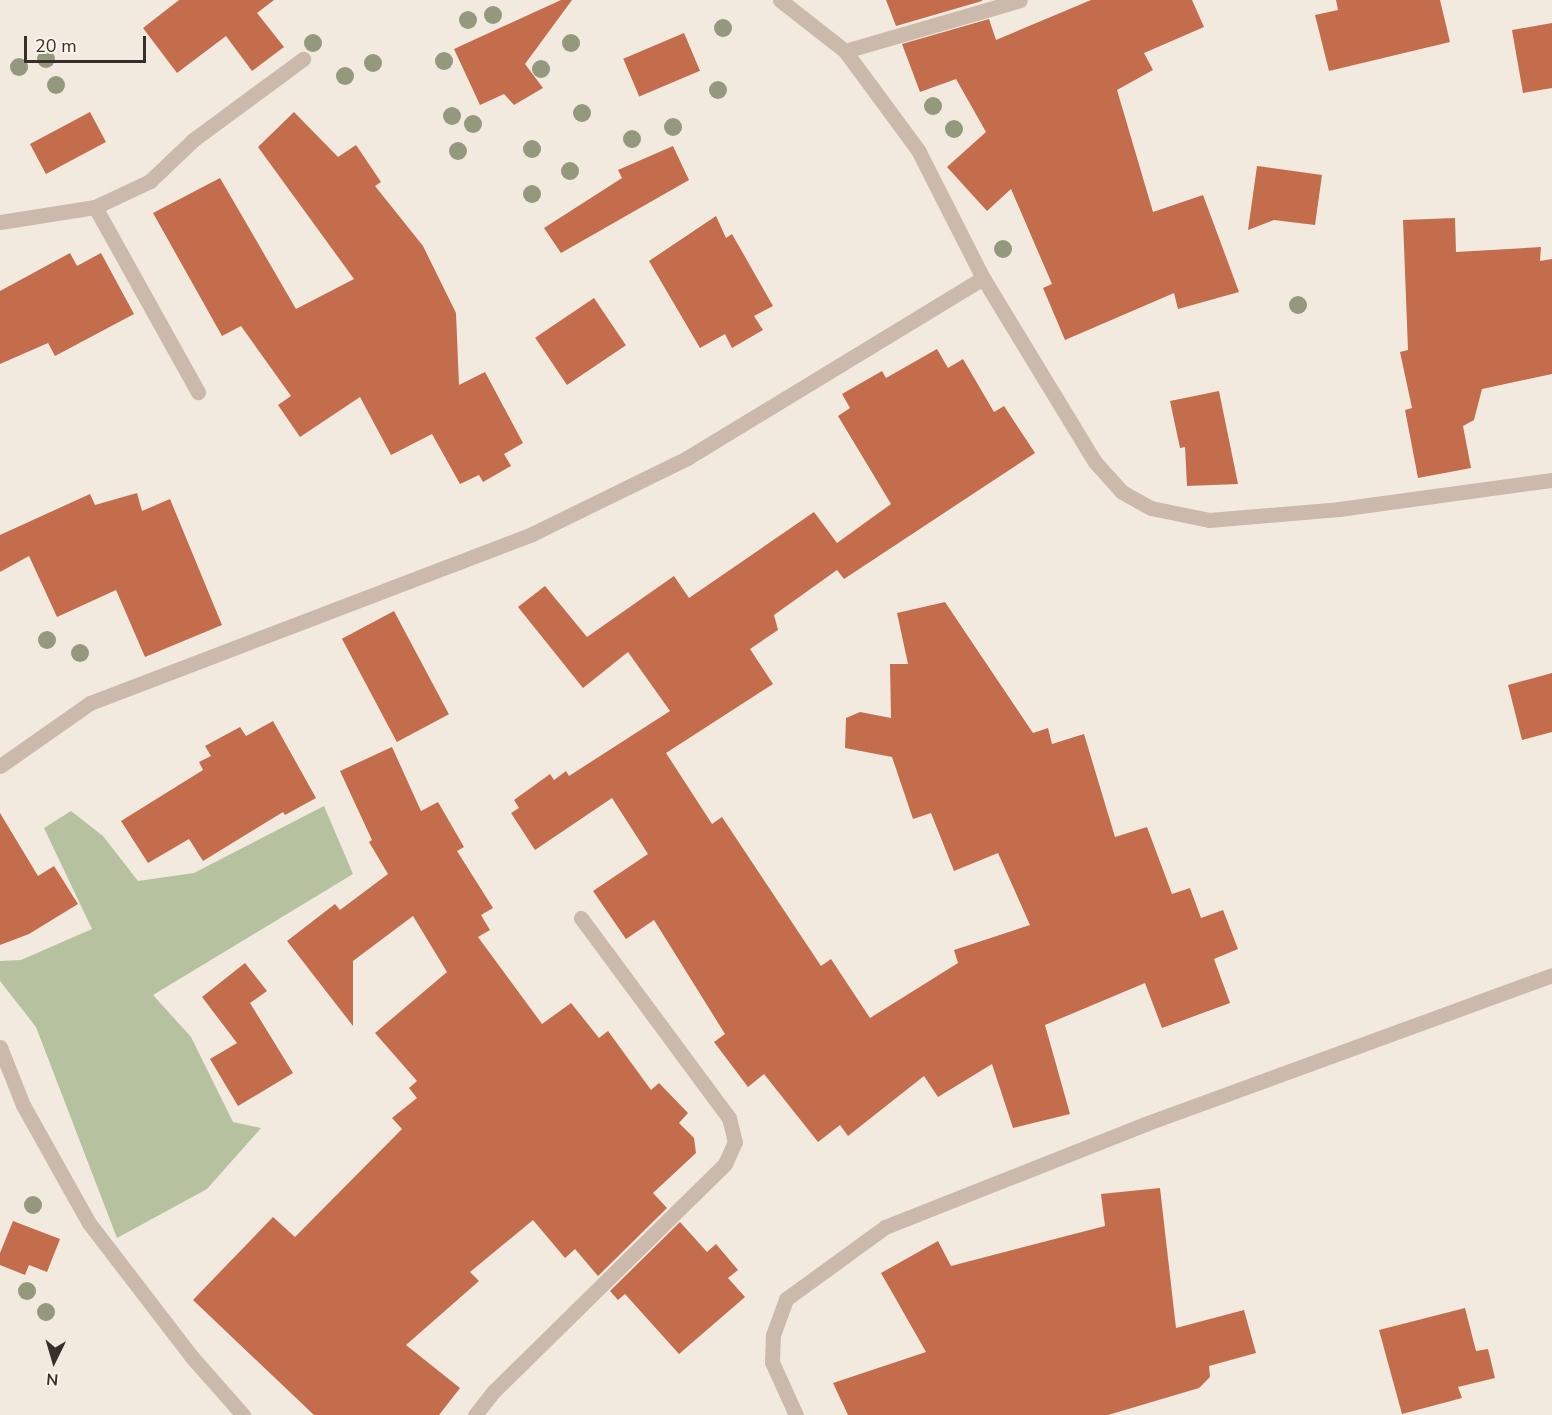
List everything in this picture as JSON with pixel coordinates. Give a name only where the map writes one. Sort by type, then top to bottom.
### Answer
[{"type":"street","points":[[780,0],[845,51],[918,150],[982,278],[1095,462],[1122,492],[1151,508],[1209,520],[1339,509],[1552,480]]},
{"type":"street","points":[[845,51],[1020,0]]},
{"type":"street","points":[[0,222],[95,207],[150,181],[193,140],[303,59]]},
{"type":"street","points":[[95,207],[198,392]]},
{"type":"street","points":[[0,766],[90,703],[532,534],[687,458],[982,278]]},
{"type":"street","points":[[475,1415],[494,1391],[725,1164],[735,1142],[729,1118],[581,918]]},
{"type":"street","points":[[796,1415],[772,1362],[773,1335],[786,1299],[885,1227],[1145,1124],[1552,975]]},
{"type":"street","points":[[0,1047],[23,1105],[89,1223],[190,1356],[243,1415]]},
{"type":"green space","points":[[324,806],[353,874],[153,995],[191,1037],[233,1122],[261,1128],[207,1189],[117,1238],[36,1027],[0,981],[0,961],[21,960],[92,929],[44,828],[71,811],[103,836],[138,881],[194,873]]},
{"type":"building","points":[[179,0],[274,0],[257,13],[284,47],[252,71],[226,36],[177,73],[143,28]]},
{"type":"building","points":[[561,0],[572,0],[525,64],[543,88],[514,105],[504,94],[480,105],[454,49]]},
{"type":"building","points":[[886,0],[982,0],[982,1],[896,26]]},
{"type":"building","points":[[1091,0],[1192,0],[1204,27],[1144,53],[1153,70],[1117,90],[1153,212],[1203,195],[1239,292],[1178,309],[1174,293],[1065,340],[1043,288],[1052,284],[1011,189],[987,211],[947,167],[986,132],[956,79],[920,92],[902,44],[989,19],[996,40]]},
{"type":"building","points":[[1336,0],[1440,0],[1450,42],[1329,71],[1315,15],[1338,10]]},
{"type":"building","points":[[1552,23],[1552,88],[1523,93],[1512,30]]},
{"type":"building","points":[[684,33],[700,71],[639,97],[623,59]]},
{"type":"building","points":[[90,112],[106,142],[46,174],[30,144]]},
{"type":"building","points":[[294,112],[338,157],[356,145],[381,182],[375,186],[423,246],[456,313],[459,385],[485,372],[523,443],[504,454],[511,466],[483,482],[479,475],[460,484],[432,434],[391,455],[360,397],[300,437],[278,405],[291,396],[241,326],[222,336],[153,213],[220,178],[296,309],[354,279],[258,147]]},
{"type":"building","points":[[673,146],[689,180],[561,253],[544,228],[622,178],[618,170]]},
{"type":"building","points":[[1257,166],[1322,175],[1315,225],[1274,220],[1248,230]]},
{"type":"building","points":[[716,216],[726,238],[732,234],[773,306],[754,316],[763,330],[732,348],[725,334],[700,348],[649,261]]},
{"type":"building","points":[[1455,218],[1456,252],[1541,247],[1540,261],[1552,259],[1552,374],[1482,389],[1474,420],[1463,426],[1471,468],[1418,478],[1405,410],[1412,408],[1400,352],[1408,350],[1403,220]]},
{"type":"building","points":[[70,253],[77,266],[101,253],[134,314],[55,356],[48,343],[0,364],[0,291]]},
{"type":"building","points":[[594,298],[626,345],[567,385],[535,338]]},
{"type":"building","points":[[937,349],[948,368],[963,359],[994,412],[1004,406],[1035,453],[844,579],[837,570],[774,615],[778,630],[750,649],[773,684],[666,753],[712,824],[722,817],[821,966],[831,959],[870,1018],[958,963],[954,950],[1030,925],[998,853],[954,871],[931,813],[913,819],[892,757],[845,748],[846,718],[860,712],[891,718],[890,664],[908,664],[897,613],[945,602],[1033,733],[1048,728],[1052,744],[1084,734],[1115,837],[1147,827],[1172,894],[1190,888],[1201,918],[1223,910],[1238,949],[1214,959],[1230,1003],[1162,1028],[1145,983],[1045,1025],[1070,1114],[1013,1128],[992,1064],[938,1097],[924,1076],[848,1136],[840,1125],[818,1142],[764,1074],[748,1087],[714,1042],[725,1034],[654,920],[626,939],[593,891],[648,854],[612,798],[535,850],[511,813],[519,808],[514,800],[550,774],[554,780],[566,771],[569,776],[670,711],[628,652],[583,688],[518,607],[545,586],[587,637],[674,576],[689,598],[814,512],[837,543],[891,504],[838,416],[850,408],[842,394],[882,371],[886,378]]},
{"type":"building","points":[[1219,391],[1238,484],[1187,486],[1185,447],[1180,448],[1170,401]]},
{"type":"building","points":[[137,493],[142,511],[170,499],[222,625],[145,657],[116,590],[57,617],[29,556],[0,572],[0,535],[90,494],[95,505]]},
{"type":"building","points":[[394,611],[449,714],[397,742],[342,639]]},
{"type":"building","points":[[1552,673],[1552,732],[1522,740],[1508,685]]},
{"type":"building","points":[[273,721],[316,798],[285,815],[283,812],[203,861],[189,839],[148,863],[121,821],[203,770],[199,762],[211,756],[205,746],[240,727],[246,736]]},
{"type":"building","points":[[392,747],[421,811],[438,802],[464,847],[457,851],[493,908],[481,915],[490,930],[478,937],[542,1024],[571,1003],[599,1038],[608,1031],[651,1090],[659,1083],[688,1113],[679,1123],[694,1138],[696,1153],[653,1193],[667,1208],[598,1276],[575,1249],[565,1258],[533,1220],[470,1272],[479,1281],[406,1345],[460,1388],[439,1415],[314,1415],[193,1300],[273,1217],[295,1237],[402,1129],[392,1118],[417,1098],[409,1088],[417,1081],[375,1033],[447,972],[413,916],[353,961],[353,1026],[287,941],[335,904],[340,910],[388,874],[369,842],[372,840],[340,771]]},
{"type":"building","points":[[0,813],[38,876],[54,866],[78,904],[29,934],[0,945]]},
{"type":"building","points":[[245,963],[267,991],[250,1003],[293,1073],[238,1106],[210,1059],[237,1043],[202,997]]},
{"type":"building","points":[[1160,1188],[1176,1328],[1244,1310],[1256,1353],[1209,1366],[1210,1377],[1199,1388],[1108,1415],[848,1415],[833,1383],[926,1352],[881,1273],[938,1241],[951,1266],[1105,1226],[1101,1194]]},
{"type":"building","points":[[13,1221],[60,1239],[47,1272],[29,1265],[25,1275],[0,1265],[0,1253]]},
{"type":"building","points":[[680,1222],[707,1252],[716,1244],[738,1270],[728,1278],[745,1297],[679,1354],[625,1294],[618,1300],[610,1291]]},
{"type":"building","points":[[1465,1308],[1476,1351],[1488,1349],[1495,1378],[1458,1387],[1462,1398],[1402,1414],[1379,1330]]}]
